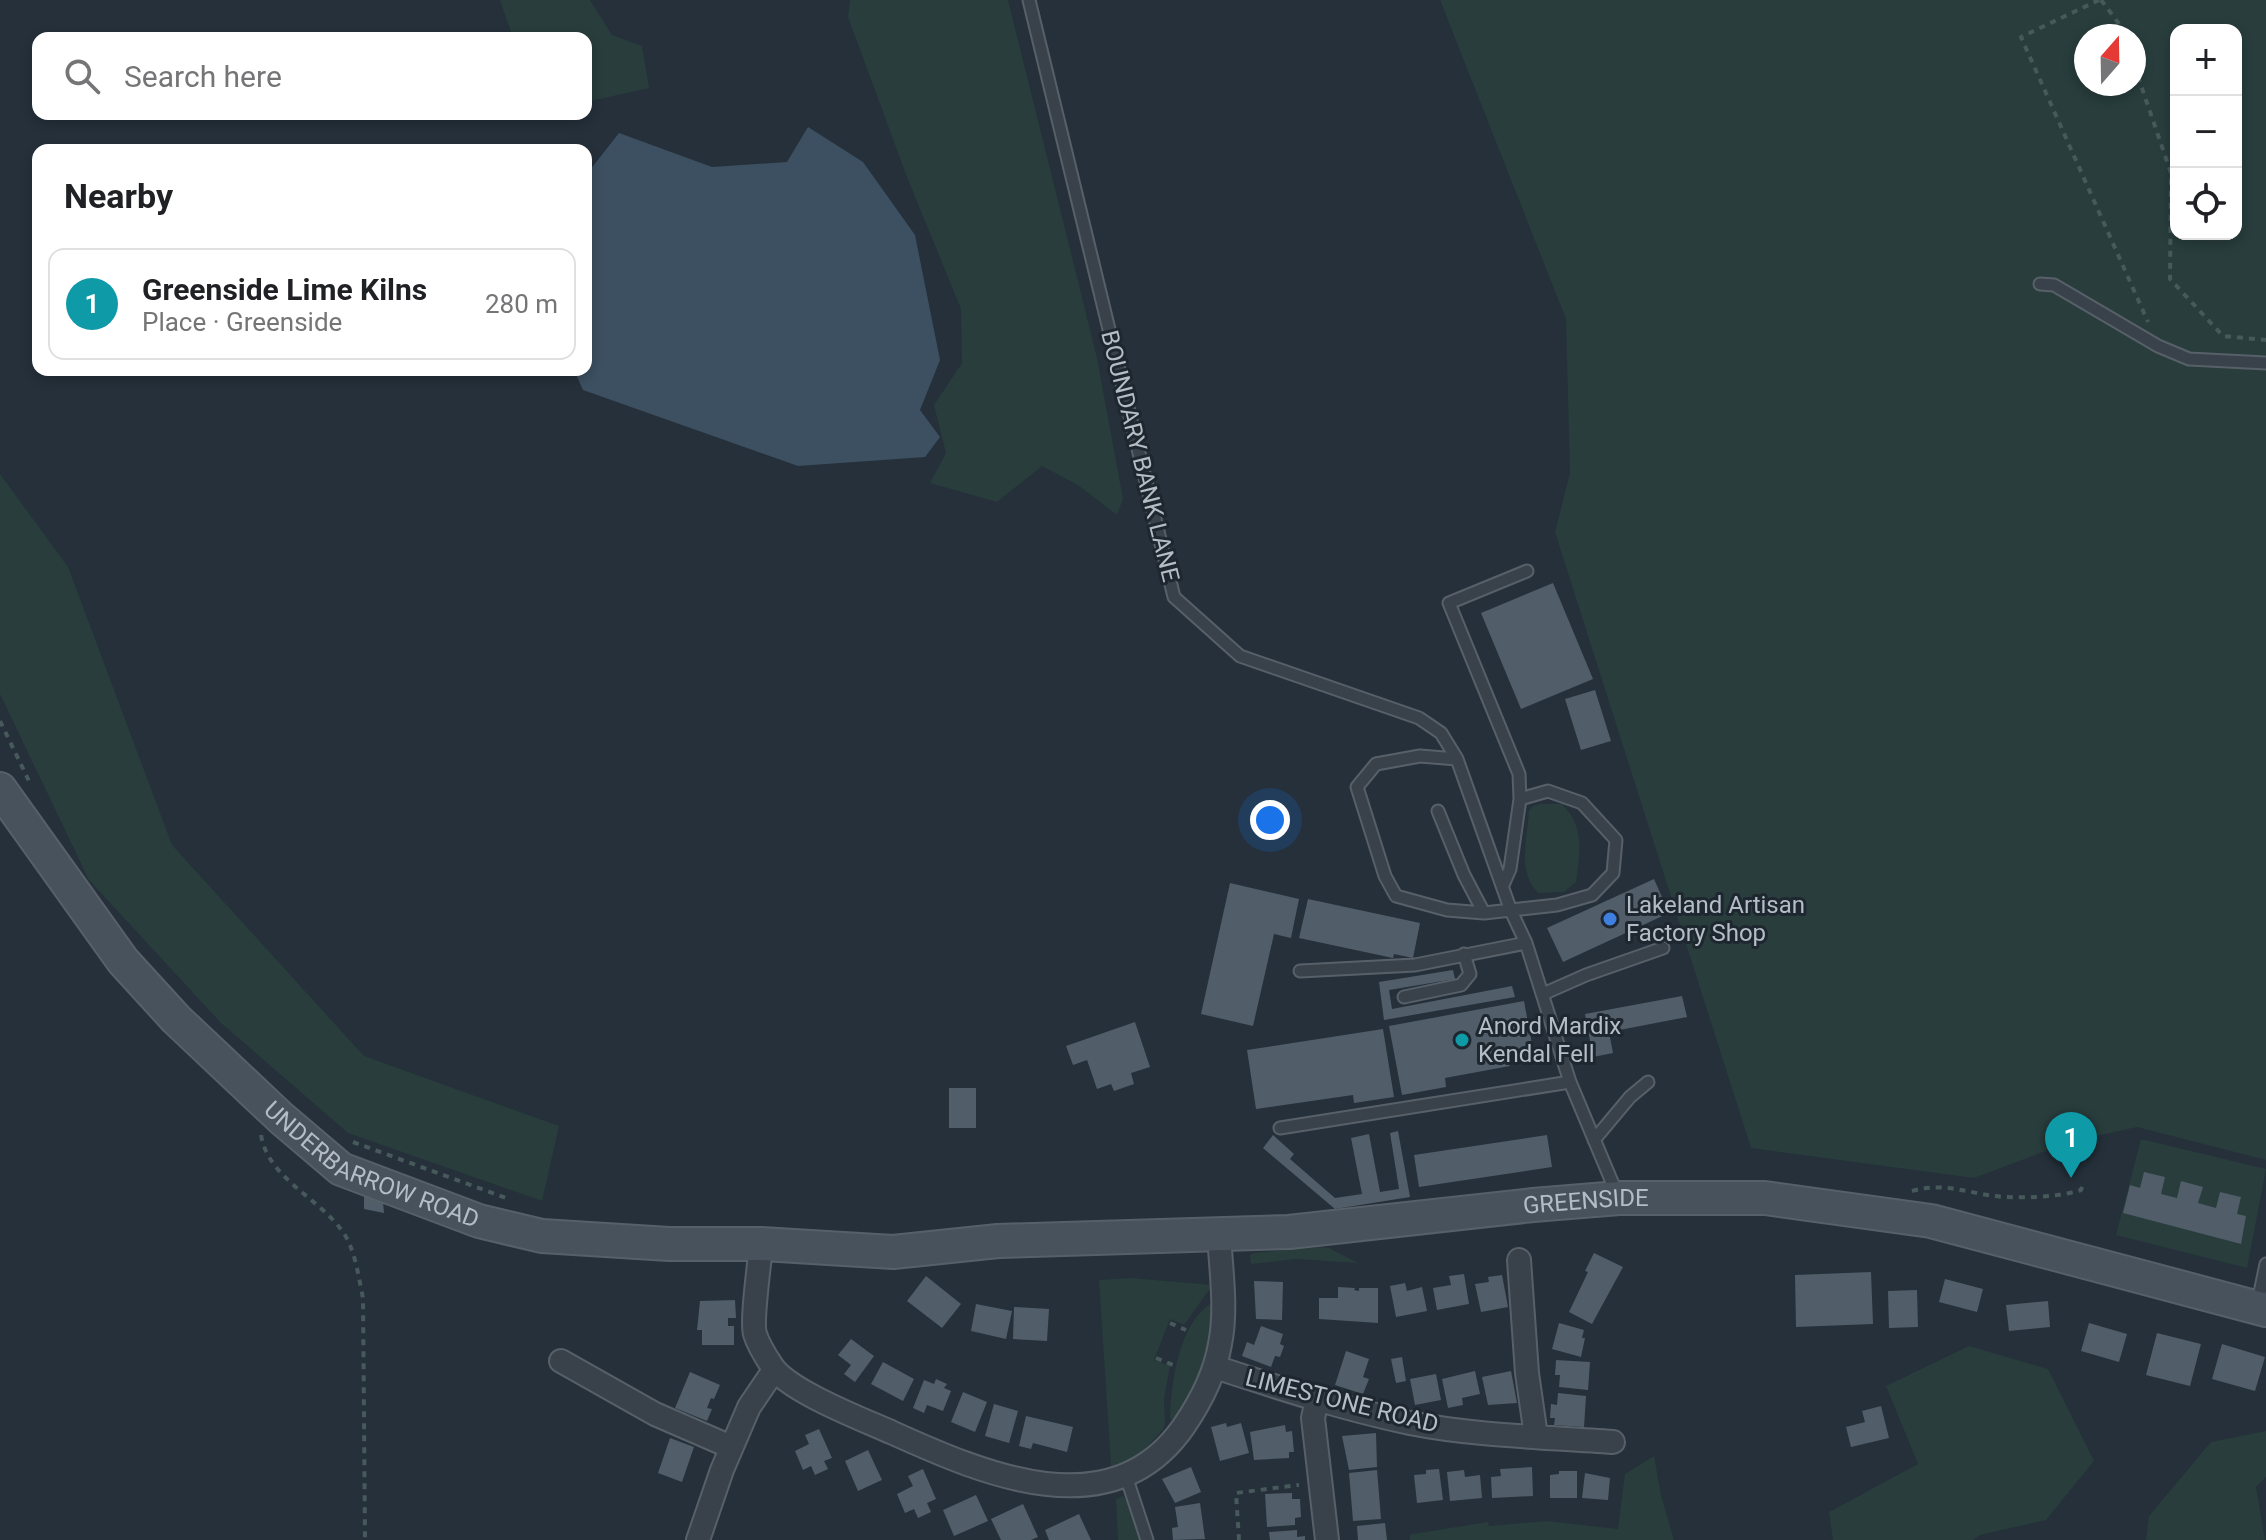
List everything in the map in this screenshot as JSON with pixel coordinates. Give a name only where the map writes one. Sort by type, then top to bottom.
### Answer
[{"type":"street","name":"UNDERBARROW ROAD","points":[[0,789],[123,961],[176,1019],[341,1169],[479,1221],[542,1236],[893,1252]]},
{"type":"street","name":"GREENSIDE","points":[[893,1252],[1013,1240],[1289,1232],[1619,1198],[1765,1198],[1931,1221],[2261,1308]]},
{"type":"street","points":[[761,1244],[754,1332],[774,1370],[817,1400],[941,1454],[1033,1482],[1067,1486],[1126,1476],[1157,1457],[1178,1434],[1196,1407],[1215,1367],[1221,1341],[1219,1235]]},
{"type":"street","points":[[1519,1260],[1527,1373],[1536,1436]]},
{"type":"street","points":[[561,1361],[655,1414],[731,1447]]},
{"type":"street","name":"LIMESTONE ROAD","points":[[1215,1367],[1317,1399],[1412,1423],[1472,1432],[1613,1442]]},
{"type":"street","points":[[698,1540],[731,1447],[749,1407],[774,1370]]},
{"type":"street","points":[[1317,1399],[1313,1418],[1327,1540]]},
{"type":"lane","name":"BOUNDARY BANK LANE","points":[[1029,0],[1174,597],[1240,656],[1419,718],[1441,733],[1457,759],[1511,911],[1526,943],[1570,1082],[1619,1198]]},
{"type":"lane","points":[[2040,284],[2054,285],[2158,346],[2189,359],[2266,363]]},
{"type":"lane","points":[[1503,885],[1510,869],[1520,799],[1519,774],[1449,603],[1527,571]]},
{"type":"lane","points":[[1457,759],[1420,756],[1376,764],[1357,787],[1385,876],[1396,896],[1447,910],[1484,913],[1553,906],[1592,895],[1613,873],[1616,840],[1582,803],[1548,791],[1520,799]]},
{"type":"lane","points":[[1438,811],[1464,875],[1484,913]]},
{"type":"lane","points":[[1300,971],[1415,965],[1526,943]]},
{"type":"lane","points":[[1543,994],[1663,948]]},
{"type":"lane","points":[[1404,997],[1461,985],[1470,974],[1464,954]]},
{"type":"lane","points":[[1280,1128],[1570,1082]]},
{"type":"lane","points":[[1594,1140],[1630,1097],[1648,1082]]},
{"type":"lane","points":[[2261,1308],[2266,1264]]},
{"type":"lane","points":[[1126,1476],[1147,1540]]},
{"type":"path","points":[[2119,24],[2100,0],[2021,37],[2158,346]]},
{"type":"path","points":[[2145,96],[2171,173],[2170,279],[2223,336],[2266,340]]},
{"type":"path","points":[[0,721],[32,788]]},
{"type":"path","points":[[263,1101],[261,1137],[266,1154],[278,1171],[319,1205],[342,1230],[355,1260],[363,1298],[365,1540]]},
{"type":"path","points":[[342,1136],[514,1201]]},
{"type":"path","points":[[1903,1194],[1931,1185],[2007,1197],[2062,1196],[2081,1190],[2083,1184]]},
{"type":"path","points":[[1170,1323],[1186,1330]]},
{"type":"path","points":[[1156,1358],[1173,1365]]},
{"type":"path","points":[[1239,1540],[1236,1493],[1292,1486]]},
{"type":"green space","points":[[500,0],[590,0],[612,35],[642,46],[649,88],[592,101],[592,32],[511,32]]},
{"type":"green space","points":[[850,0],[1008,0],[1097,358],[1123,499],[1117,515],[1078,485],[1042,466],[997,502],[930,483],[946,453],[934,405],[962,363],[961,309],[907,177],[848,17]]},
{"type":"green space","points":[[1440,0],[2266,0],[2266,1160],[2137,1127],[2070,1142],[1974,1178],[1751,1148],[1555,532],[1570,473],[1566,319]]},
{"type":"green space","points":[[0,474],[68,567],[172,845],[364,1056],[559,1126],[542,1201],[348,1133],[221,1023],[89,880],[0,694]]},
{"type":"green space","points":[[1540,804],[1562,804],[1578,831],[1576,882],[1564,892],[1538,893],[1527,875],[1525,855],[1529,811]]},
{"type":"green space","points":[[2141,1139],[2266,1169],[2247,1268],[2116,1235]]},
{"type":"green space","points":[[1329,1248],[1358,1263],[1296,1259],[1251,1264],[1250,1255],[1254,1253]]},
{"type":"green space","points":[[1130,1278],[1213,1285],[1213,1288],[1184,1325],[1170,1319],[1154,1360],[1170,1366],[1163,1429],[1133,1457],[1111,1466],[1099,1280]]},
{"type":"green space","points":[[1212,1303],[1203,1366],[1175,1423],[1170,1418],[1179,1354],[1192,1324]]},
{"type":"green space","points":[[1969,1346],[2048,1369],[2094,1461],[2046,1520],[1980,1535],[1973,1540],[1833,1540],[1829,1512],[1918,1464],[1886,1386]]},
{"type":"green space","points":[[2266,1431],[2266,1477],[2256,1487],[2265,1540],[2146,1540],[2149,1516],[2211,1442]]},
{"type":"green space","points":[[1654,1456],[1674,1540],[1410,1540],[1413,1534],[1488,1522],[1489,1526],[1547,1521],[1618,1529],[1625,1474]]},
{"type":"green space","points":[[1123,1496],[1140,1540],[1118,1540],[1116,1499]]},
{"type":"water","points":[[808,127],[863,162],[915,235],[940,360],[920,410],[940,437],[925,457],[798,466],[583,390],[577,376],[592,376],[592,167],[619,133],[712,167],[787,162]]},
{"type":"building","points":[[1553,583],[1593,679],[1521,709],[1481,613]]},
{"type":"building","points":[[1595,690],[1611,741],[1581,750],[1565,699]]},
{"type":"building","points":[[1654,879],[1669,913],[1563,962],[1547,928]]},
{"type":"building","points":[[1230,883],[1299,899],[1291,938],[1274,934],[1253,1026],[1201,1014]]},
{"type":"building","points":[[1308,899],[1420,923],[1413,958],[1394,954],[1393,958],[1299,938]]},
{"type":"building","points":[[1453,970],[1455,979],[1389,990],[1392,1009],[1512,986],[1515,997],[1384,1020],[1379,982]]},
{"type":"building","points":[[1682,996],[1687,1017],[1609,1032],[1613,1053],[1593,1057],[1585,1014]]},
{"type":"building","name":"Anord Mardix Kendal Fell","points":[[1524,1001],[1534,1055],[1508,1060],[1510,1066],[1445,1078],[1446,1087],[1402,1095],[1389,1026]]},
{"type":"building","points":[[1135,1022],[1150,1067],[1131,1073],[1134,1084],[1114,1091],[1111,1084],[1097,1089],[1087,1060],[1073,1065],[1066,1046]]},
{"type":"building","points":[[1383,1029],[1394,1097],[1354,1103],[1353,1095],[1256,1109],[1247,1050]]},
{"type":"building","points":[[949,1088],[976,1088],[976,1128],[949,1128]]},
{"type":"building","points":[[1398,1131],[1410,1197],[1335,1209],[1263,1148],[1273,1135],[1294,1154],[1290,1159],[1335,1198],[1362,1194],[1351,1138],[1369,1134],[1380,1192],[1399,1189],[1390,1133]]},
{"type":"building","points":[[1547,1135],[1552,1167],[1419,1187],[1414,1155]]},
{"type":"building","points":[[2144,1172],[2165,1177],[2161,1194],[2177,1198],[2181,1181],[2203,1187],[2198,1203],[2216,1208],[2220,1192],[2241,1197],[2237,1214],[2246,1216],[2241,1244],[2123,1213],[2130,1185],[2140,1188]]},
{"type":"building","points":[[364,1195],[383,1202],[384,1213],[364,1209]]},
{"type":"building","points":[[1594,1253],[1623,1267],[1592,1324],[1569,1312]]},
{"type":"building","points":[[1871,1272],[1873,1324],[1796,1327],[1795,1275]]},
{"type":"building","points":[[1464,1274],[1469,1304],[1437,1310],[1433,1288],[1451,1285],[1449,1276]]},
{"type":"building","points":[[1502,1275],[1508,1307],[1481,1312],[1475,1284],[1489,1282],[1488,1277]]},
{"type":"building","points":[[926,1276],[961,1304],[942,1328],[907,1301]]},
{"type":"building","points":[[1945,1279],[1983,1289],[1977,1312],[1939,1302]]},
{"type":"building","points":[[1254,1281],[1283,1282],[1282,1320],[1256,1319]]},
{"type":"building","points":[[1405,1283],[1407,1291],[1422,1287],[1427,1311],[1396,1317],[1390,1286]]},
{"type":"building","points":[[1338,1287],[1359,1291],[1359,1288],[1378,1288],[1378,1323],[1319,1319],[1319,1298],[1338,1298]]},
{"type":"building","points":[[1917,1290],[1918,1327],[1889,1328],[1888,1291]]},
{"type":"building","points":[[735,1300],[736,1318],[728,1318],[728,1326],[734,1326],[734,1345],[702,1345],[702,1330],[697,1330],[700,1301]]},
{"type":"building","points":[[2048,1301],[2050,1327],[2009,1331],[2006,1305]]},
{"type":"building","points":[[976,1304],[1012,1311],[1006,1339],[971,1331]]},
{"type":"building","points":[[1014,1307],[1049,1309],[1047,1341],[1013,1339]]},
{"type":"building","points":[[1559,1323],[1584,1330],[1581,1357],[1552,1349]]},
{"type":"building","points":[[2089,1323],[2127,1334],[2119,1362],[2081,1351]]},
{"type":"building","points":[[1261,1326],[1283,1334],[1280,1344],[1284,1346],[1280,1357],[1275,1356],[1271,1367],[1242,1356],[1247,1342],[1254,1345]]},
{"type":"building","points":[[2157,1333],[2201,1344],[2190,1386],[2146,1375]]},
{"type":"building","points":[[851,1339],[874,1356],[855,1382],[844,1374],[851,1365],[838,1355]]},
{"type":"building","points":[[2222,1344],[2265,1357],[2255,1391],[2212,1379]]},
{"type":"building","points":[[1346,1351],[1369,1359],[1363,1377],[1369,1379],[1363,1394],[1335,1385]]},
{"type":"building","points":[[1402,1357],[1406,1381],[1396,1383],[1391,1359]]},
{"type":"building","points":[[1556,1360],[1590,1362],[1588,1390],[1559,1387],[1560,1375],[1555,1375]]},
{"type":"building","points":[[883,1362],[914,1379],[903,1401],[871,1384]]},
{"type":"building","points":[[1475,1371],[1480,1394],[1462,1398],[1463,1405],[1448,1408],[1442,1379]]},
{"type":"building","points":[[1511,1371],[1517,1403],[1488,1405],[1482,1377]]},
{"type":"building","points":[[690,1372],[720,1385],[707,1408],[712,1409],[707,1421],[675,1408]]},
{"type":"building","points":[[1436,1374],[1441,1400],[1415,1405],[1410,1379]]},
{"type":"building","points":[[936,1379],[947,1384],[944,1388],[951,1391],[943,1411],[927,1405],[924,1413],[913,1408],[924,1380],[934,1384]]},
{"type":"building","points":[[963,1392],[987,1402],[975,1432],[951,1422]]},
{"type":"building","points":[[1558,1393],[1586,1396],[1584,1427],[1554,1425],[1555,1418],[1550,1418],[1551,1404],[1557,1405]]},
{"type":"building","points":[[994,1404],[1018,1411],[1009,1443],[985,1436]]},
{"type":"building","points":[[1881,1406],[1889,1438],[1851,1447],[1846,1427],[1865,1422],[1862,1411]]},
{"type":"building","points":[[1026,1416],[1073,1427],[1067,1452],[1033,1443],[1031,1449],[1019,1446]]},
{"type":"building","points":[[1226,1423],[1227,1427],[1241,1423],[1249,1453],[1220,1461],[1211,1427]]},
{"type":"building","points":[[1285,1425],[1286,1432],[1292,1431],[1294,1452],[1289,1452],[1289,1458],[1254,1460],[1250,1432]]},
{"type":"building","points":[[819,1429],[832,1458],[824,1461],[828,1469],[815,1475],[811,1466],[803,1470],[795,1451],[809,1444],[805,1435]]},
{"type":"building","points":[[1376,1433],[1377,1467],[1349,1470],[1342,1436]]},
{"type":"building","points":[[670,1438],[694,1447],[682,1482],[658,1473]]},
{"type":"building","points":[[868,1450],[882,1480],[858,1491],[845,1461]]},
{"type":"building","points":[[1191,1467],[1201,1492],[1175,1503],[1162,1479]]},
{"type":"building","points":[[1532,1467],[1533,1496],[1492,1498],[1491,1477],[1501,1476],[1500,1469]]},
{"type":"building","points":[[923,1469],[936,1499],[927,1503],[931,1512],[918,1518],[914,1509],[905,1513],[897,1494],[913,1486],[908,1476]]},
{"type":"building","points":[[1439,1469],[1443,1500],[1417,1503],[1414,1475]]},
{"type":"building","points":[[1377,1470],[1381,1519],[1353,1521],[1349,1473]]},
{"type":"building","points":[[1464,1470],[1465,1477],[1480,1475],[1482,1498],[1450,1501],[1447,1472]]},
{"type":"building","points":[[1559,1471],[1577,1471],[1577,1498],[1550,1498],[1550,1475],[1559,1474]]},
{"type":"building","points":[[1585,1473],[1610,1478],[1608,1500],[1582,1498]]},
{"type":"building","points":[[1292,1493],[1292,1499],[1300,1499],[1301,1517],[1295,1518],[1295,1525],[1267,1527],[1265,1494]]},
{"type":"building","points":[[976,1495],[988,1521],[954,1536],[943,1510]]},
{"type":"building","points":[[1200,1503],[1205,1539],[1173,1540],[1172,1528],[1178,1527],[1175,1507]]},
{"type":"building","points":[[1023,1504],[1038,1537],[1031,1540],[1001,1540],[991,1519]]},
{"type":"building","points":[[1079,1514],[1091,1540],[1049,1540],[1045,1530]]},
{"type":"building","points":[[1385,1523],[1387,1540],[1358,1540],[1357,1526]]},
{"type":"building","points":[[1297,1530],[1297,1537],[1305,1536],[1305,1540],[1270,1540],[1269,1532]]},
{"type":"place","name":"Lakeland Artisan Factory Shop","points":[[1610,919]]},
{"type":"place","name":"Anord Mardix Kendal Fell","points":[[1462,1040]]},
{"type":"place","name":"Greenside Lime Kilns","points":[[2071,1178]]}]
